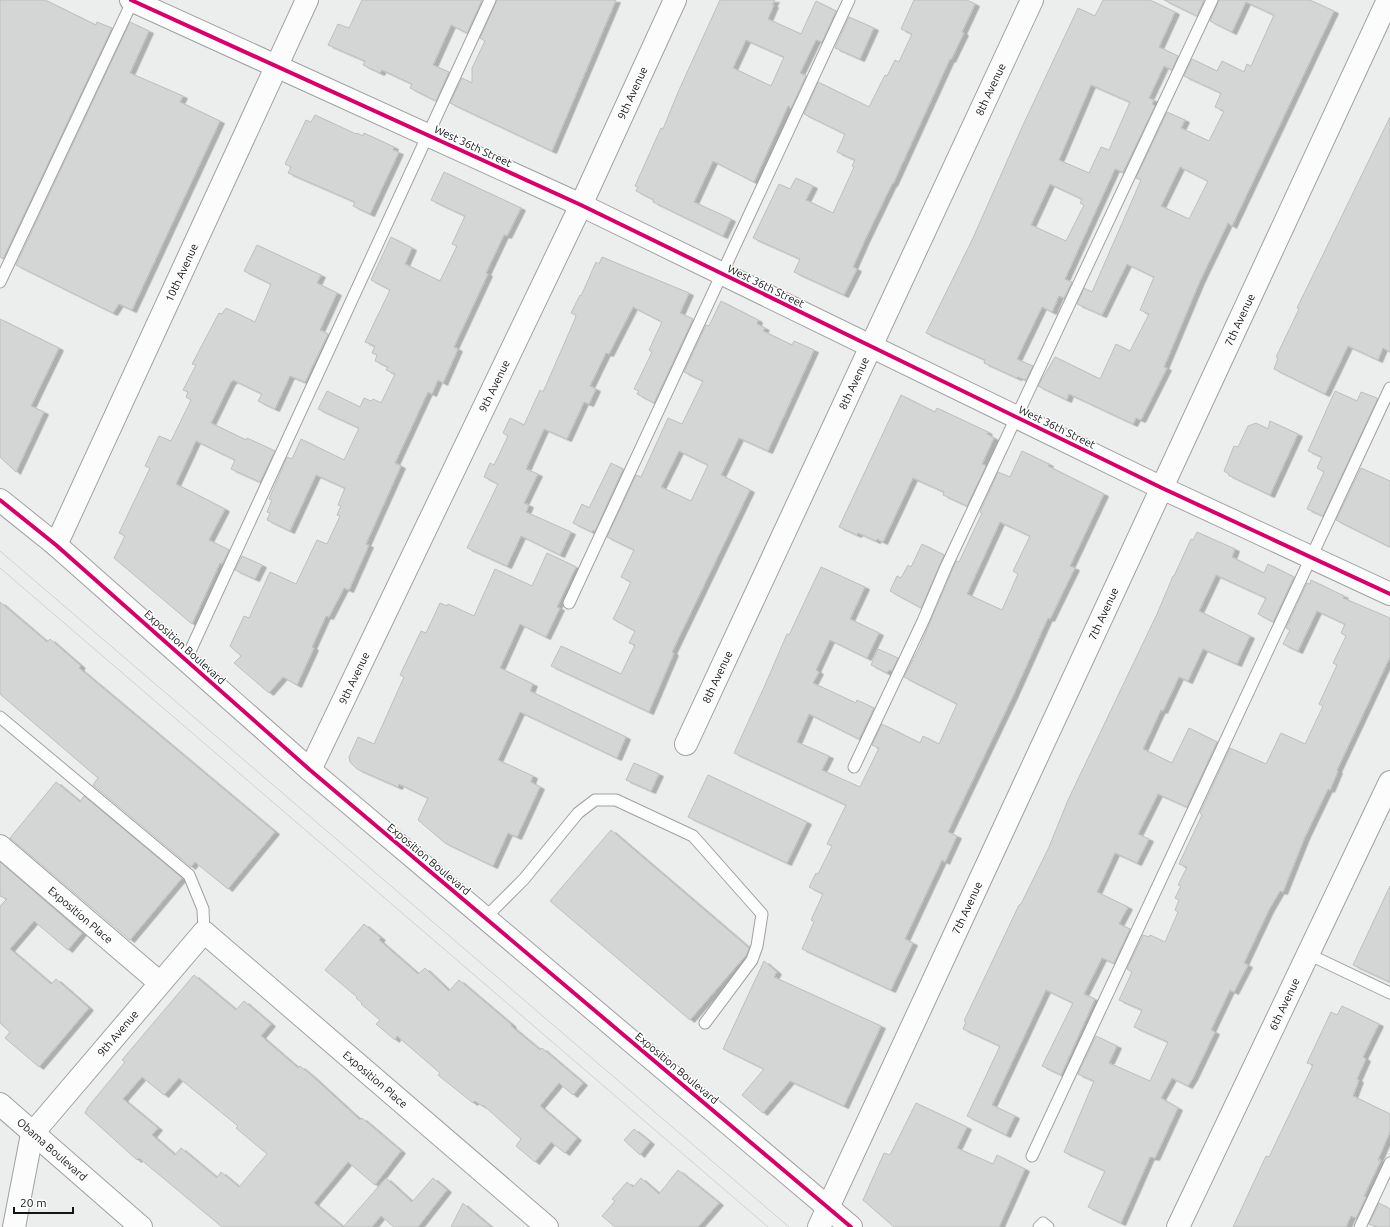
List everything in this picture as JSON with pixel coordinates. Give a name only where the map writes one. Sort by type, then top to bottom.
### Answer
[{"type":"street","name":"West 36th Street","points":[[132,0],[581,205],[1162,488],[1390,594]]},
{"type":"street","name":"10th Avenue","points":[[56,545],[307,0]]},
{"type":"street","name":"9th Avenue","points":[[310,770],[581,205],[675,0]]},
{"type":"street","name":"8th Avenue","points":[[686,744],[872,347],[1032,0]]},
{"type":"street","name":"7th Avenue","points":[[819,1227],[1388,0]]},
{"type":"street","name":"Exposition Boulevard","points":[[0,500],[56,545],[310,770],[851,1227]]},
{"type":"street","name":"6th Avenue","points":[[1178,1227],[1390,782]]},
{"type":"street","name":"Exposition Place","points":[[0,846],[160,983]]},
{"type":"street","name":"9th Avenue","points":[[32,1134],[204,932]]},
{"type":"street","name":"Exposition Place","points":[[204,932],[547,1227]]},
{"type":"street","name":"Obama Boulevard","points":[[0,1104],[32,1134],[141,1227]]},
{"type":"street","points":[[14,1227],[32,1134]]},
{"type":"lane","points":[[0,282],[132,0]]},
{"type":"lane","points":[[186,660],[490,0]]},
{"type":"lane","points":[[569,603],[849,0]]},
{"type":"lane","points":[[854,767],[1212,0]]},
{"type":"lane","points":[[1032,1156],[1390,388]]},
{"type":"lane","points":[[0,717],[189,875],[203,908],[204,932]]},
{"type":"lane","points":[[485,918],[524,879],[578,813],[595,800],[616,800],[692,836],[762,914],[757,946],[752,960],[705,1023]]},
{"type":"lane","points":[[1308,954],[1390,993]]},
{"type":"lane","points":[[1360,1227],[1390,1163]]},
{"type":"lane","points":[[1039,1227],[1043,1223],[1048,1227]]},
{"type":"building","points":[[0,0],[45,0],[96,25],[97,22],[112,28],[3,259],[0,257]]},
{"type":"building","points":[[362,0],[482,0],[467,33],[451,25],[433,65],[449,72],[436,101],[410,88],[412,84],[382,70],[380,73],[363,65],[365,61],[328,45],[338,24],[349,28]]},
{"type":"building","points":[[497,0],[616,0],[552,151],[450,103],[462,78],[472,83],[472,68],[485,41],[480,38]]},
{"type":"building","points":[[720,0],[775,0],[768,19],[801,34],[816,1],[836,11],[822,42],[816,40],[800,73],[806,76],[791,108],[788,106],[754,182],[713,161],[694,202],[731,219],[723,236],[653,202],[654,200],[636,191],[638,187],[635,186],[661,128],[663,129]],"holes":[[[746,40],[784,57],[771,86],[733,68]]]},
{"type":"building","points":[[914,0],[967,0],[975,4],[962,32],[964,33],[951,60],[950,59],[893,184],[865,240],[853,267],[857,269],[844,295],[794,272],[800,259],[753,238],[779,184],[790,189],[796,178],[813,186],[806,200],[833,213],[854,167],[852,166],[855,160],[837,152],[845,134],[804,114],[818,82],[869,107],[885,75],[887,76],[895,60],[899,62],[912,34],[901,29]]},
{"type":"building","points":[[1103,0],[1150,0],[1175,12],[1159,47],[1178,56],[1172,70],[1164,66],[1149,98],[1154,100],[1152,104],[1155,106],[1123,172],[1115,169],[1065,279],[1072,282],[1064,298],[1059,296],[1052,312],[1042,307],[1017,359],[1033,366],[1026,380],[1017,378],[984,363],[985,360],[926,333],[973,238],[1023,125],[1078,8],[1095,16]],"holes":[[[1091,85],[1130,102],[1109,150],[1101,147],[1089,173],[1059,160]],[[1050,184],[1082,199],[1080,203],[1084,205],[1066,241],[1031,225]]]},
{"type":"building","points":[[1164,0],[1204,0],[1197,16]]},
{"type":"building","points":[[1219,0],[1310,0],[1334,11],[1232,226],[1228,223],[1200,281],[1164,367],[1167,368],[1141,420],[1136,418],[1133,424],[1069,394],[1067,400],[1038,386],[1055,357],[1100,379],[1116,344],[1130,351],[1149,314],[1140,310],[1154,277],[1127,264],[1102,315],[1077,304],[1084,288],[1092,292],[1141,180],[1136,178],[1167,112],[1185,120],[1181,128],[1209,141],[1224,111],[1215,107],[1221,93],[1184,76],[1192,59],[1217,71],[1222,61],[1244,72],[1247,64],[1251,66],[1274,15],[1246,2],[1232,32],[1210,21]],"holes":[[[1180,167],[1208,181],[1189,219],[1161,206]]]},
{"type":"building","points":[[849,17],[874,28],[860,59],[835,48]]},
{"type":"building","points":[[130,22],[149,31],[130,73],[183,96],[180,102],[220,121],[132,310],[119,304],[113,313],[16,265]]},
{"type":"building","points":[[315,115],[356,134],[357,133],[363,136],[364,133],[394,147],[393,150],[399,152],[370,214],[353,206],[355,202],[288,173],[291,167],[285,164],[306,120],[311,122]]},
{"type":"building","points":[[1390,117],[1390,352],[1383,348],[1378,360],[1348,346],[1325,394],[1274,369],[1278,358],[1276,357],[1299,309],[1297,308]]},
{"type":"building","points":[[444,172],[521,208],[507,236],[504,235],[486,273],[488,274],[454,347],[458,349],[443,383],[438,380],[432,394],[428,392],[395,463],[401,466],[366,544],[369,545],[349,590],[344,588],[329,617],[326,616],[312,647],[314,648],[297,685],[283,677],[269,693],[234,663],[241,656],[230,646],[244,616],[249,618],[270,572],[296,584],[317,540],[327,544],[340,516],[337,515],[341,506],[338,505],[345,488],[316,475],[290,531],[267,520],[270,513],[267,512],[272,500],[269,499],[287,457],[292,459],[301,439],[344,460],[359,428],[318,409],[327,391],[360,407],[364,398],[371,401],[373,399],[381,403],[395,374],[386,370],[388,367],[375,361],[377,355],[372,353],[375,346],[365,342],[390,290],[371,280],[391,237],[412,248],[405,264],[440,281],[457,246],[452,244],[465,216],[431,200]]},
{"type":"building","points":[[257,245],[321,275],[317,283],[337,293],[320,330],[328,334],[305,382],[290,376],[275,409],[258,401],[262,394],[233,380],[211,423],[246,440],[247,438],[275,451],[260,482],[231,469],[235,460],[196,441],[176,484],[225,509],[209,540],[229,550],[222,564],[220,563],[192,624],[114,558],[125,536],[119,533],[150,468],[145,466],[159,436],[171,441],[191,400],[186,397],[188,392],[183,390],[196,365],[192,364],[219,313],[222,314],[226,308],[255,322],[271,284],[244,271]]},
{"type":"building","points":[[602,257],[689,293],[680,313],[693,319],[654,403],[637,394],[639,391],[634,389],[652,352],[649,350],[662,322],[633,307],[609,354],[606,353],[590,386],[596,389],[589,404],[584,402],[567,439],[544,429],[526,469],[538,474],[524,503],[529,505],[526,512],[571,532],[560,555],[521,536],[507,566],[467,548],[498,484],[484,477],[490,463],[494,465],[508,436],[503,433],[510,418],[524,425],[540,390],[543,392],[575,319],[576,315],[571,313],[580,295],[581,296],[596,262],[599,264]]},
{"type":"building","points":[[721,301],[758,320],[757,324],[765,328],[763,331],[792,345],[794,341],[814,350],[768,451],[739,438],[721,475],[750,490],[672,652],[674,653],[649,712],[551,666],[561,646],[621,674],[635,645],[629,643],[635,631],[613,619],[631,582],[621,577],[634,550],[607,537],[636,475],[641,477],[668,418],[682,424],[703,381],[684,372],[706,325],[709,326]],"holes":[[[679,451],[708,465],[691,501],[661,487]]]},
{"type":"building","points":[[0,319],[59,348],[31,406],[44,412],[16,472],[0,457]]},
{"type":"building","points":[[1335,391],[1357,401],[1361,392],[1377,398],[1377,400],[1323,516],[1307,509],[1324,472],[1317,468],[1322,457],[1308,451]]},
{"type":"building","points":[[901,395],[935,412],[937,408],[988,432],[987,434],[994,438],[982,464],[986,466],[967,506],[943,495],[944,492],[913,478],[883,542],[877,539],[876,541],[839,527]]},
{"type":"building","points":[[1270,421],[1298,434],[1270,495],[1228,475],[1229,474],[1224,471],[1234,446],[1238,447],[1248,426],[1256,423],[1268,429]]},
{"type":"building","points":[[1022,451],[1049,464],[1048,466],[1104,494],[1070,566],[1075,568],[1050,619],[1048,618],[1013,696],[948,832],[957,836],[945,862],[942,860],[905,939],[913,943],[891,990],[802,949],[814,922],[811,920],[823,894],[809,887],[816,873],[818,874],[832,846],[827,844],[846,805],[734,753],[787,634],[789,635],[821,567],[865,587],[850,619],[879,633],[867,658],[830,640],[816,670],[819,672],[813,683],[856,703],[857,700],[874,708],[859,739],[809,714],[797,742],[829,756],[822,770],[860,787],[879,748],[872,745],[882,724],[920,743],[923,736],[939,744],[957,704],[904,677],[920,646],[956,561],[959,562],[982,513],[980,512],[998,472],[1010,477]],"holes":[[[1000,522],[1030,536],[1013,571],[1018,574],[1002,610],[967,594]]]},
{"type":"building","points":[[611,463],[623,469],[595,531],[593,530],[592,532],[573,523],[582,504],[589,508]]},
{"type":"building","points":[[1361,468],[1390,481],[1390,547],[1336,520]]},
{"type":"building","points":[[1197,532],[1235,549],[1232,557],[1264,573],[1268,564],[1294,577],[1273,622],[1258,614],[1266,598],[1216,575],[1199,611],[1250,636],[1237,664],[1203,649],[1188,681],[1179,677],[1163,711],[1161,710],[1143,749],[1172,763],[1189,728],[1217,742],[1187,807],[1158,794],[1138,834],[1149,839],[1137,863],[1115,853],[1097,892],[1128,907],[1119,924],[1130,929],[1114,963],[1102,958],[1084,994],[1095,999],[1061,1075],[1042,1066],[1073,1003],[1046,990],[992,1105],[1015,1116],[1006,1135],[967,1116],[1000,1046],[963,1029],[966,1022],[964,1021],[1019,905],[1021,904],[1049,847],[1068,800],[1157,614],[1173,576],[1191,539],[1193,540]]},
{"type":"building","points":[[922,544],[944,555],[921,608],[890,591],[897,576],[901,578],[908,565],[911,567]]},
{"type":"building","points":[[547,553],[576,567],[557,607],[560,608],[546,637],[520,624],[500,668],[533,684],[530,691],[626,737],[617,758],[520,712],[498,760],[533,776],[531,782],[540,787],[517,837],[508,833],[493,866],[445,843],[418,820],[428,798],[399,784],[398,787],[357,769],[350,762],[349,757],[358,737],[374,744],[404,677],[400,675],[421,631],[426,633],[440,603],[447,606],[448,604],[474,616],[495,569],[532,586]]},
{"type":"building","points":[[242,556],[262,565],[255,579],[235,570]]},
{"type":"building","points":[[1311,580],[1344,596],[1343,598],[1390,618],[1390,657],[1337,770],[1338,771],[1330,790],[1328,789],[1305,837],[1283,892],[1280,891],[1269,910],[1244,963],[1248,965],[1234,992],[1230,990],[1211,1030],[1215,1032],[1193,1078],[1188,1086],[1172,1078],[1161,1098],[1178,1108],[1155,1158],[1150,1157],[1121,1223],[1088,1207],[1105,1171],[1064,1152],[1094,1081],[1078,1074],[1096,1036],[1117,1046],[1109,1063],[1150,1081],[1168,1042],[1134,1027],[1142,1010],[1119,1000],[1132,972],[1127,969],[1143,935],[1149,937],[1150,935],[1165,942],[1178,912],[1175,910],[1179,900],[1175,898],[1181,886],[1178,885],[1187,867],[1179,864],[1202,815],[1200,813],[1230,748],[1266,764],[1281,733],[1305,744],[1323,706],[1319,704],[1337,665],[1333,663],[1346,636],[1341,633],[1345,624],[1317,611],[1298,651],[1283,644],[1290,630],[1286,628],[1307,583],[1310,584]]},
{"type":"building","points":[[0,602],[47,642],[50,639],[81,666],[79,668],[275,832],[228,889],[195,862],[191,867],[93,785],[98,778],[0,694]]},
{"type":"building","points":[[878,649],[898,658],[892,671],[889,670],[887,673],[871,665]]},
{"type":"building","points":[[634,763],[659,774],[651,791],[626,780]]},
{"type":"building","points":[[708,775],[807,822],[787,863],[688,817]]},
{"type":"building","points":[[56,782],[80,802],[84,796],[182,878],[130,940],[10,838]]},
{"type":"building","points":[[611,830],[749,948],[747,954],[690,1020],[550,901]]},
{"type":"building","points":[[0,862],[82,933],[68,950],[34,921],[10,949],[51,984],[56,979],[89,1008],[39,1067],[5,1038],[10,1032],[0,1023],[0,906],[7,899],[0,896]]},
{"type":"building","points":[[1390,886],[1390,982],[1353,965]]},
{"type":"building","points":[[364,924],[381,938],[379,940],[418,974],[425,968],[449,991],[459,980],[512,1025],[511,1026],[540,1050],[542,1048],[583,1083],[573,1095],[559,1083],[540,1106],[577,1138],[565,1153],[551,1142],[535,1162],[516,1146],[521,1139],[483,1105],[482,1106],[475,1101],[473,1103],[438,1075],[440,1073],[397,1036],[395,1040],[376,1024],[380,1020],[361,1004],[362,1003],[356,998],[357,997],[325,970]]},
{"type":"building","points":[[764,961],[777,972],[774,977],[881,1026],[844,1106],[790,1081],[763,1113],[742,1095],[764,1069],[723,1049]]},
{"type":"building","points":[[194,975],[236,1010],[244,1001],[271,1024],[261,1036],[298,1068],[300,1066],[311,1075],[360,1120],[362,1118],[401,1151],[375,1185],[348,1162],[314,1203],[343,1227],[222,1227],[139,1158],[137,1160],[85,1113],[88,1107],[125,1062],[122,1060]],"holes":[[[142,1077],[164,1095],[179,1078],[238,1126],[236,1128],[267,1154],[239,1187],[221,1172],[217,1178],[181,1148],[175,1155],[152,1135],[158,1128],[123,1099]]]},
{"type":"building","points":[[1342,1006],[1379,1024],[1363,1057],[1366,1059],[1357,1079],[1359,1080],[1353,1096],[1390,1114],[1390,1132],[1378,1160],[1381,1160],[1364,1196],[1366,1197],[1356,1218],[1351,1216],[1346,1227],[1233,1227],[1266,1156],[1269,1157],[1313,1065],[1307,1063],[1331,1012],[1337,1015]]},
{"type":"building","points":[[916,1103],[967,1127],[957,1148],[993,1164],[997,1155],[1025,1169],[999,1227],[894,1227],[863,1200],[884,1153],[890,1155]]},
{"type":"building","points":[[634,1129],[650,1142],[640,1155],[624,1140]]},
{"type":"building","points":[[678,1170],[719,1203],[698,1227],[615,1227],[602,1216],[615,1201],[612,1199],[627,1182],[633,1187],[641,1178],[659,1194]]},
{"type":"building","points":[[386,1178],[412,1202],[433,1178],[447,1190],[418,1227],[394,1227],[381,1216],[372,1227],[343,1227]]},
{"type":"building","points":[[463,1203],[466,1206],[491,1227],[451,1227]]},
{"type":"building","points":[[1379,1203],[1390,1209],[1390,1227],[1377,1227],[1369,1224]]},
{"type":"tram line","points":[[0,551],[789,1227]]},
{"type":"tram line","points":[[0,568],[768,1227]]},
{"type":"cycle path","points":[[131,0],[581,205],[1162,488],[1390,594]]},
{"type":"cycle path","points":[[0,500],[56,545],[310,770],[851,1227]]}]
